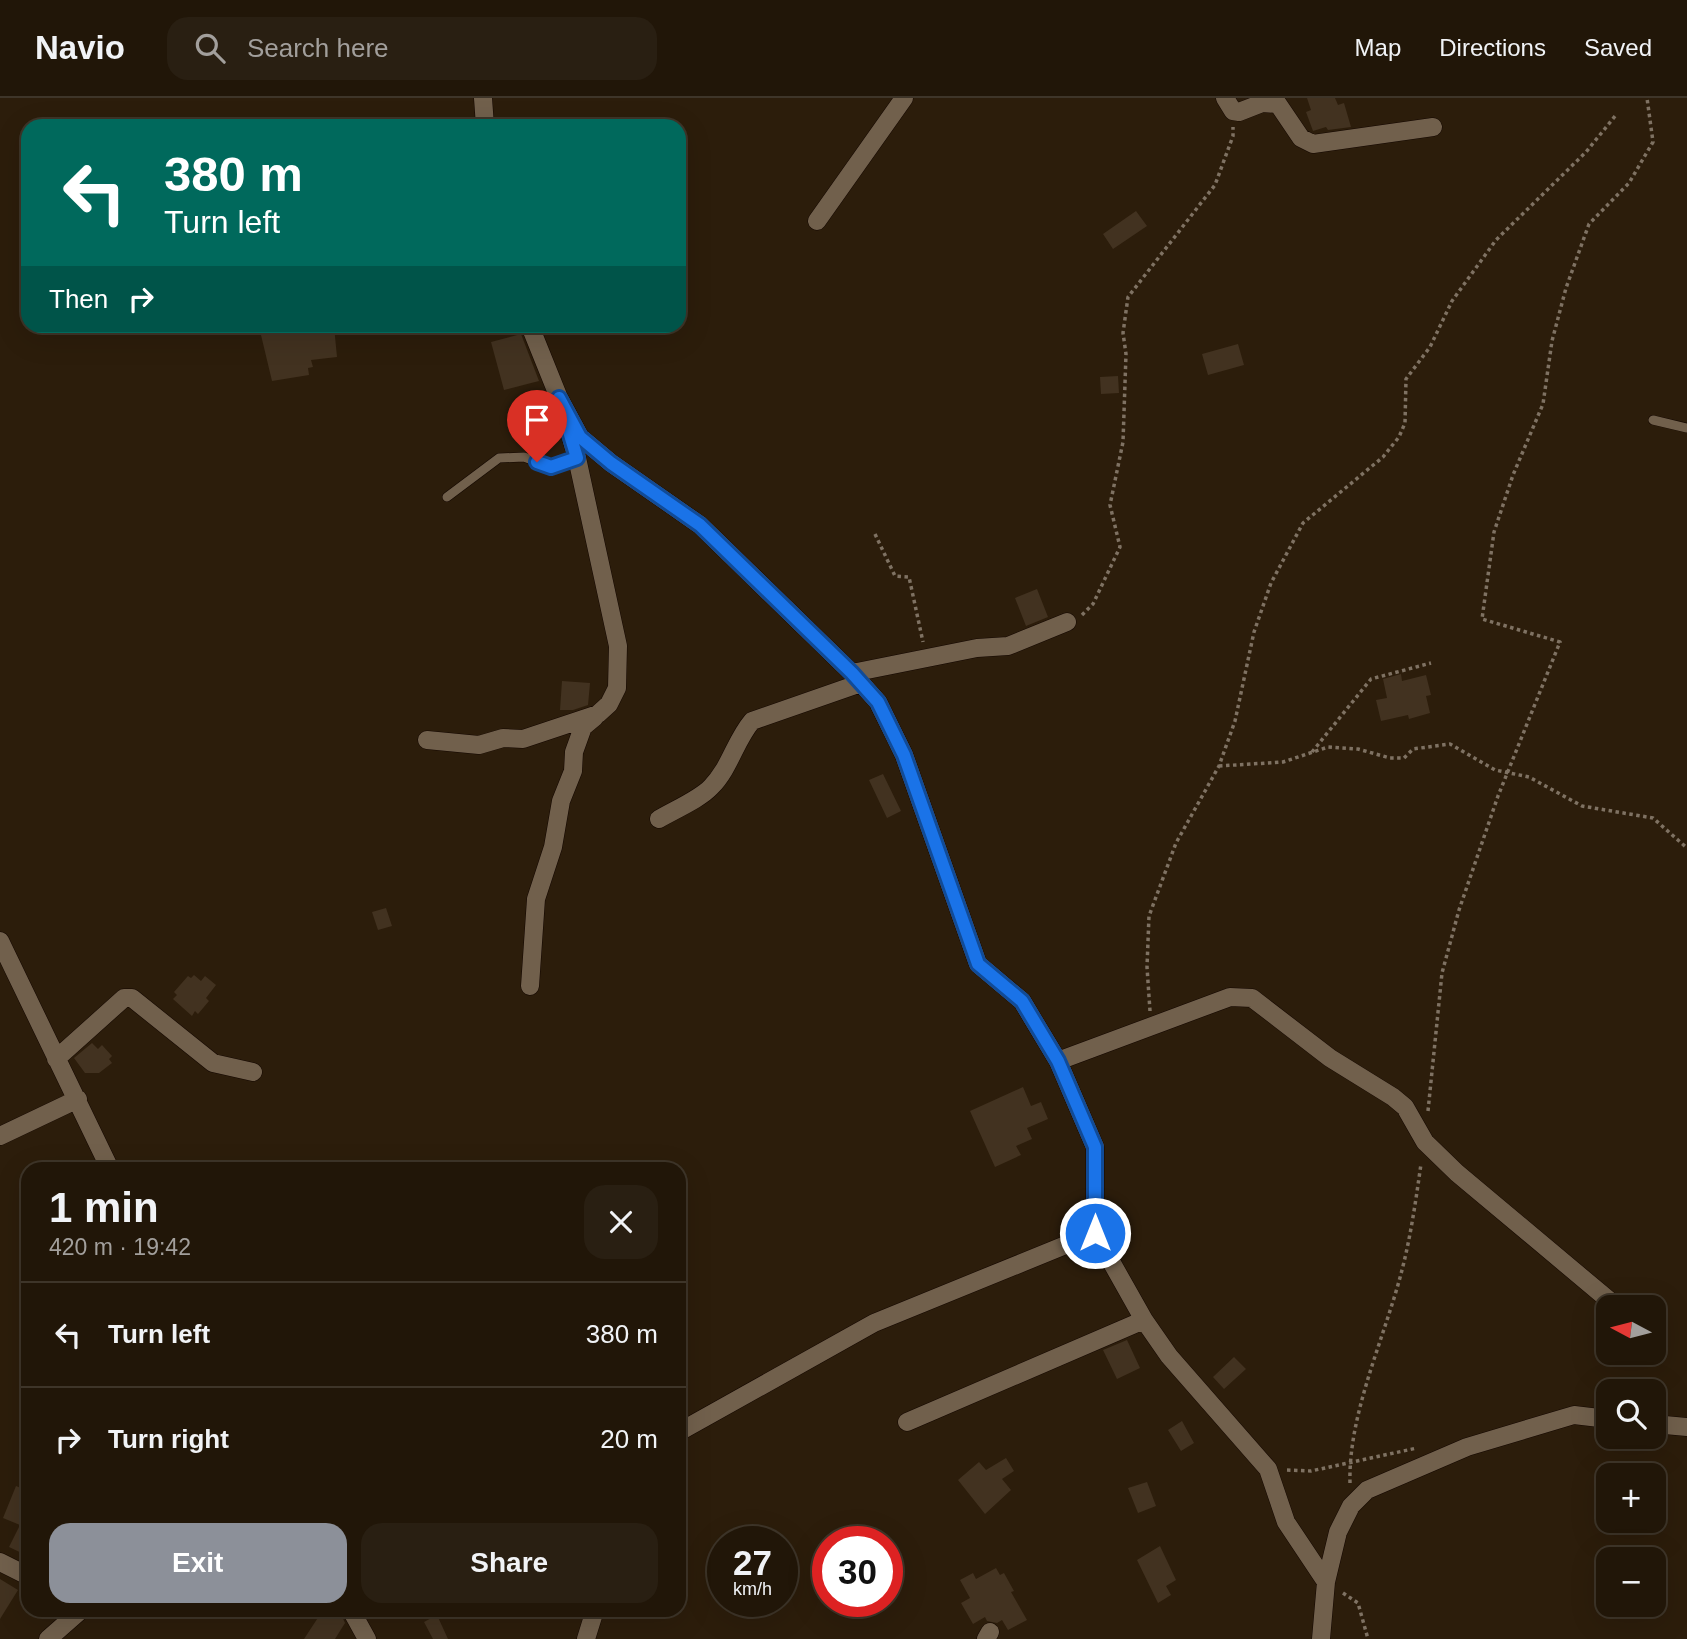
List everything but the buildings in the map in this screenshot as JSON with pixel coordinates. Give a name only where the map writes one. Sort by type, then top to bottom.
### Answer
[{"type":"street","points":[[483,98],[484,119]]},
{"type":"street","points":[[817,221],[904,98]]},
{"type":"street","points":[[1229,105],[1239,112],[1262,103],[1278,104],[1301,138],[1313,144],[1433,127]]},
{"type":"street","points":[[530,986],[536,899],[553,847],[561,801],[573,771],[574,752],[583,727],[609,704],[617,688],[618,646],[577,458],[559,398],[533,333]]},
{"type":"street","points":[[559,398],[580,437],[611,463],[700,525],[857,678],[878,702],[904,755],[978,964],[1022,1001],[1058,1061],[1095,1147],[1095,1233],[1144,1320],[1170,1356],[1268,1469],[1286,1522],[1326,1582]]},
{"type":"street","points":[[659,819],[710,788],[726,767],[741,734],[752,721],[857,678],[926,658],[976,648],[1008,646],[1067,622]]},
{"type":"street","points":[[426,740],[479,745],[503,737],[523,739],[598,714]]},
{"type":"street","points":[[0,941],[107,1162]]},
{"type":"street","points":[[56,1059],[124,998],[132,998],[213,1063],[253,1072]]},
{"type":"street","points":[[1058,1061],[1230,998],[1252,998],[1330,1058],[1405,1107],[1425,1142],[1457,1173],[1604,1295]]},
{"type":"street","points":[[0,1136],[78,1100]]},
{"type":"street","points":[[686,1428],[874,1323],[1095,1233]]},
{"type":"street","points":[[907,1422],[1144,1320]]},
{"type":"street","points":[[1321,1639],[1326,1582],[1338,1532],[1351,1506],[1367,1490],[1467,1447],[1574,1415],[1596,1418]]},
{"type":"street","points":[[1666,1425],[1687,1426]]},
{"type":"street","points":[[0,1562],[21,1572]]},
{"type":"street","points":[[48,1639],[73,1617]]},
{"type":"street","points":[[355,1617],[367,1639]]},
{"type":"street","points":[[586,1639],[593,1617]]},
{"type":"lane","points":[[1653,420],[1687,428]]},
{"type":"lane","points":[[447,498],[499,458],[524,457],[551,467],[577,458]]},
{"type":"path","points":[[1351,1506],[1349,1461],[1368,1379],[1402,1270],[1425,1142],[1442,973],[1459,910],[1507,773],[1560,642],[1482,619],[1494,532],[1513,475],[1544,404],[1552,341],[1566,288],[1589,223],[1629,183],[1653,142],[1647,98]]},
{"type":"path","points":[[1067,622],[1082,615],[1093,604],[1120,547],[1110,505],[1123,442],[1126,354],[1123,333],[1128,298],[1215,185],[1233,136],[1229,105]]},
{"type":"path","points":[[1151,1027],[1147,967],[1149,916],[1176,843],[1219,766],[1235,721],[1254,632],[1271,583],[1303,523],[1383,457],[1399,437],[1405,423],[1406,379],[1430,347],[1452,301],[1496,240],[1586,152],[1616,115]]},
{"type":"path","points":[[875,534],[895,576],[909,577],[926,658]]},
{"type":"path","points":[[1311,753],[1371,679],[1431,663]]},
{"type":"path","points":[[1219,766],[1283,762],[1328,747],[1358,749],[1390,758],[1404,758],[1413,749],[1450,744],[1495,770],[1529,777],[1582,806],[1653,818],[1687,848]]},
{"type":"path","points":[[1268,1469],[1311,1471],[1429,1445]]},
{"type":"path","points":[[1326,1582],[1358,1603],[1368,1639]]},
{"type":"route","points":[[537,462],[551,467],[577,458],[559,398],[580,437],[611,463],[700,525],[852,673],[878,702],[904,755],[978,964],[1022,1001],[1058,1061],[1095,1147],[1095,1233]]}]
